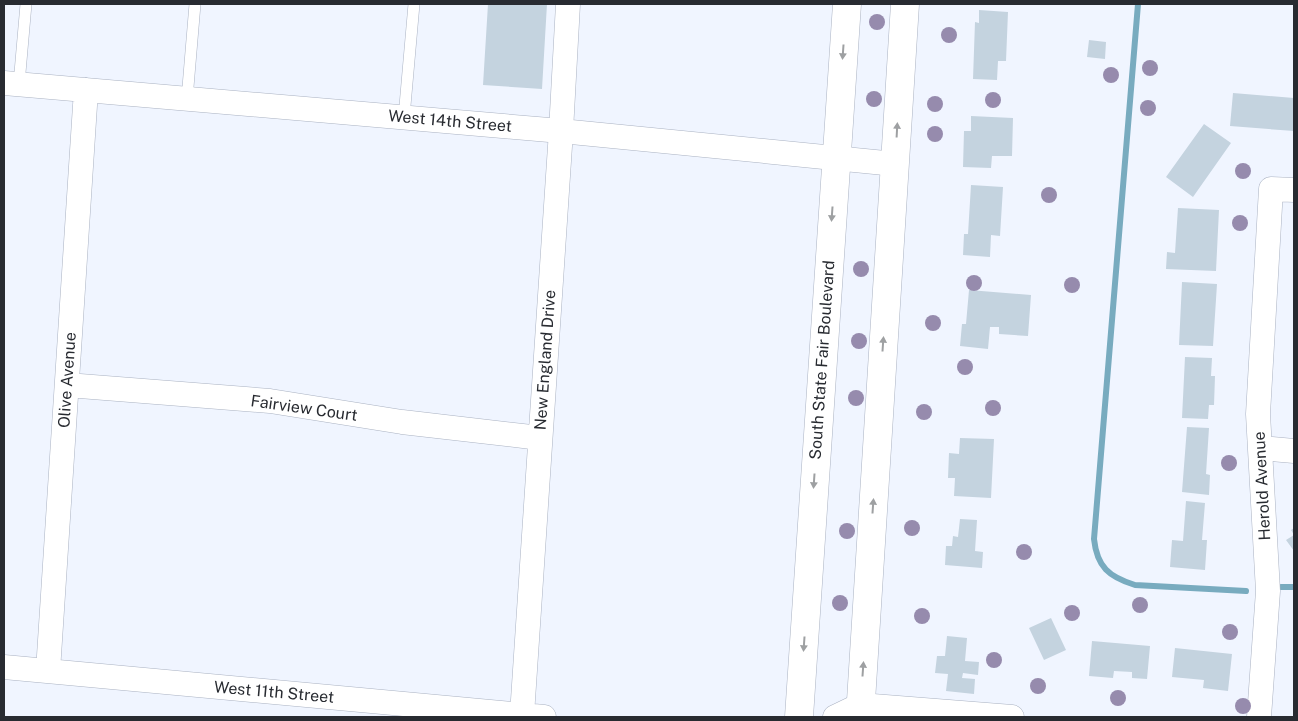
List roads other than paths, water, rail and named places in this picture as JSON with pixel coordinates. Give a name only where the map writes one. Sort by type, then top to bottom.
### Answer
[{"type":"street","name":"New England Drive","points":[[533,716],[540,438],[568,4]]},
{"type":"street","name":"South State Fair Boulevard","points":[[799,717],[846,4]]},
{"type":"street","points":[[860,711],[905,4]]},
{"type":"street","name":"West 14th Street","points":[[11,83],[561,131],[895,164]]},
{"type":"street","name":"Olive Avenue","points":[[48,671],[86,90]]},
{"type":"street","name":"Herold Avenue","points":[[1260,717],[1268,591],[1258,414],[1271,189],[1294,190]]},
{"type":"street","name":"Fairview Court","points":[[67,384],[270,401],[402,422],[540,438]]},
{"type":"street","points":[[1260,448],[1294,451]]},
{"type":"street","name":"West 11th Street","points":[[4,667],[533,716]]},
{"type":"street","points":[[835,717],[860,711],[1012,717]]},
{"type":"lane","points":[[11,83],[26,4]]},
{"type":"lane","points":[[187,99],[195,4]]},
{"type":"lane","points":[[404,117],[414,4]]},
{"type":"waterway","points":[[1138,4],[1094,539],[1101,564],[1111,574],[1126,582],[1135,585],[1246,591]]},
{"type":"waterway","points":[[1281,587],[1294,587]]}]
